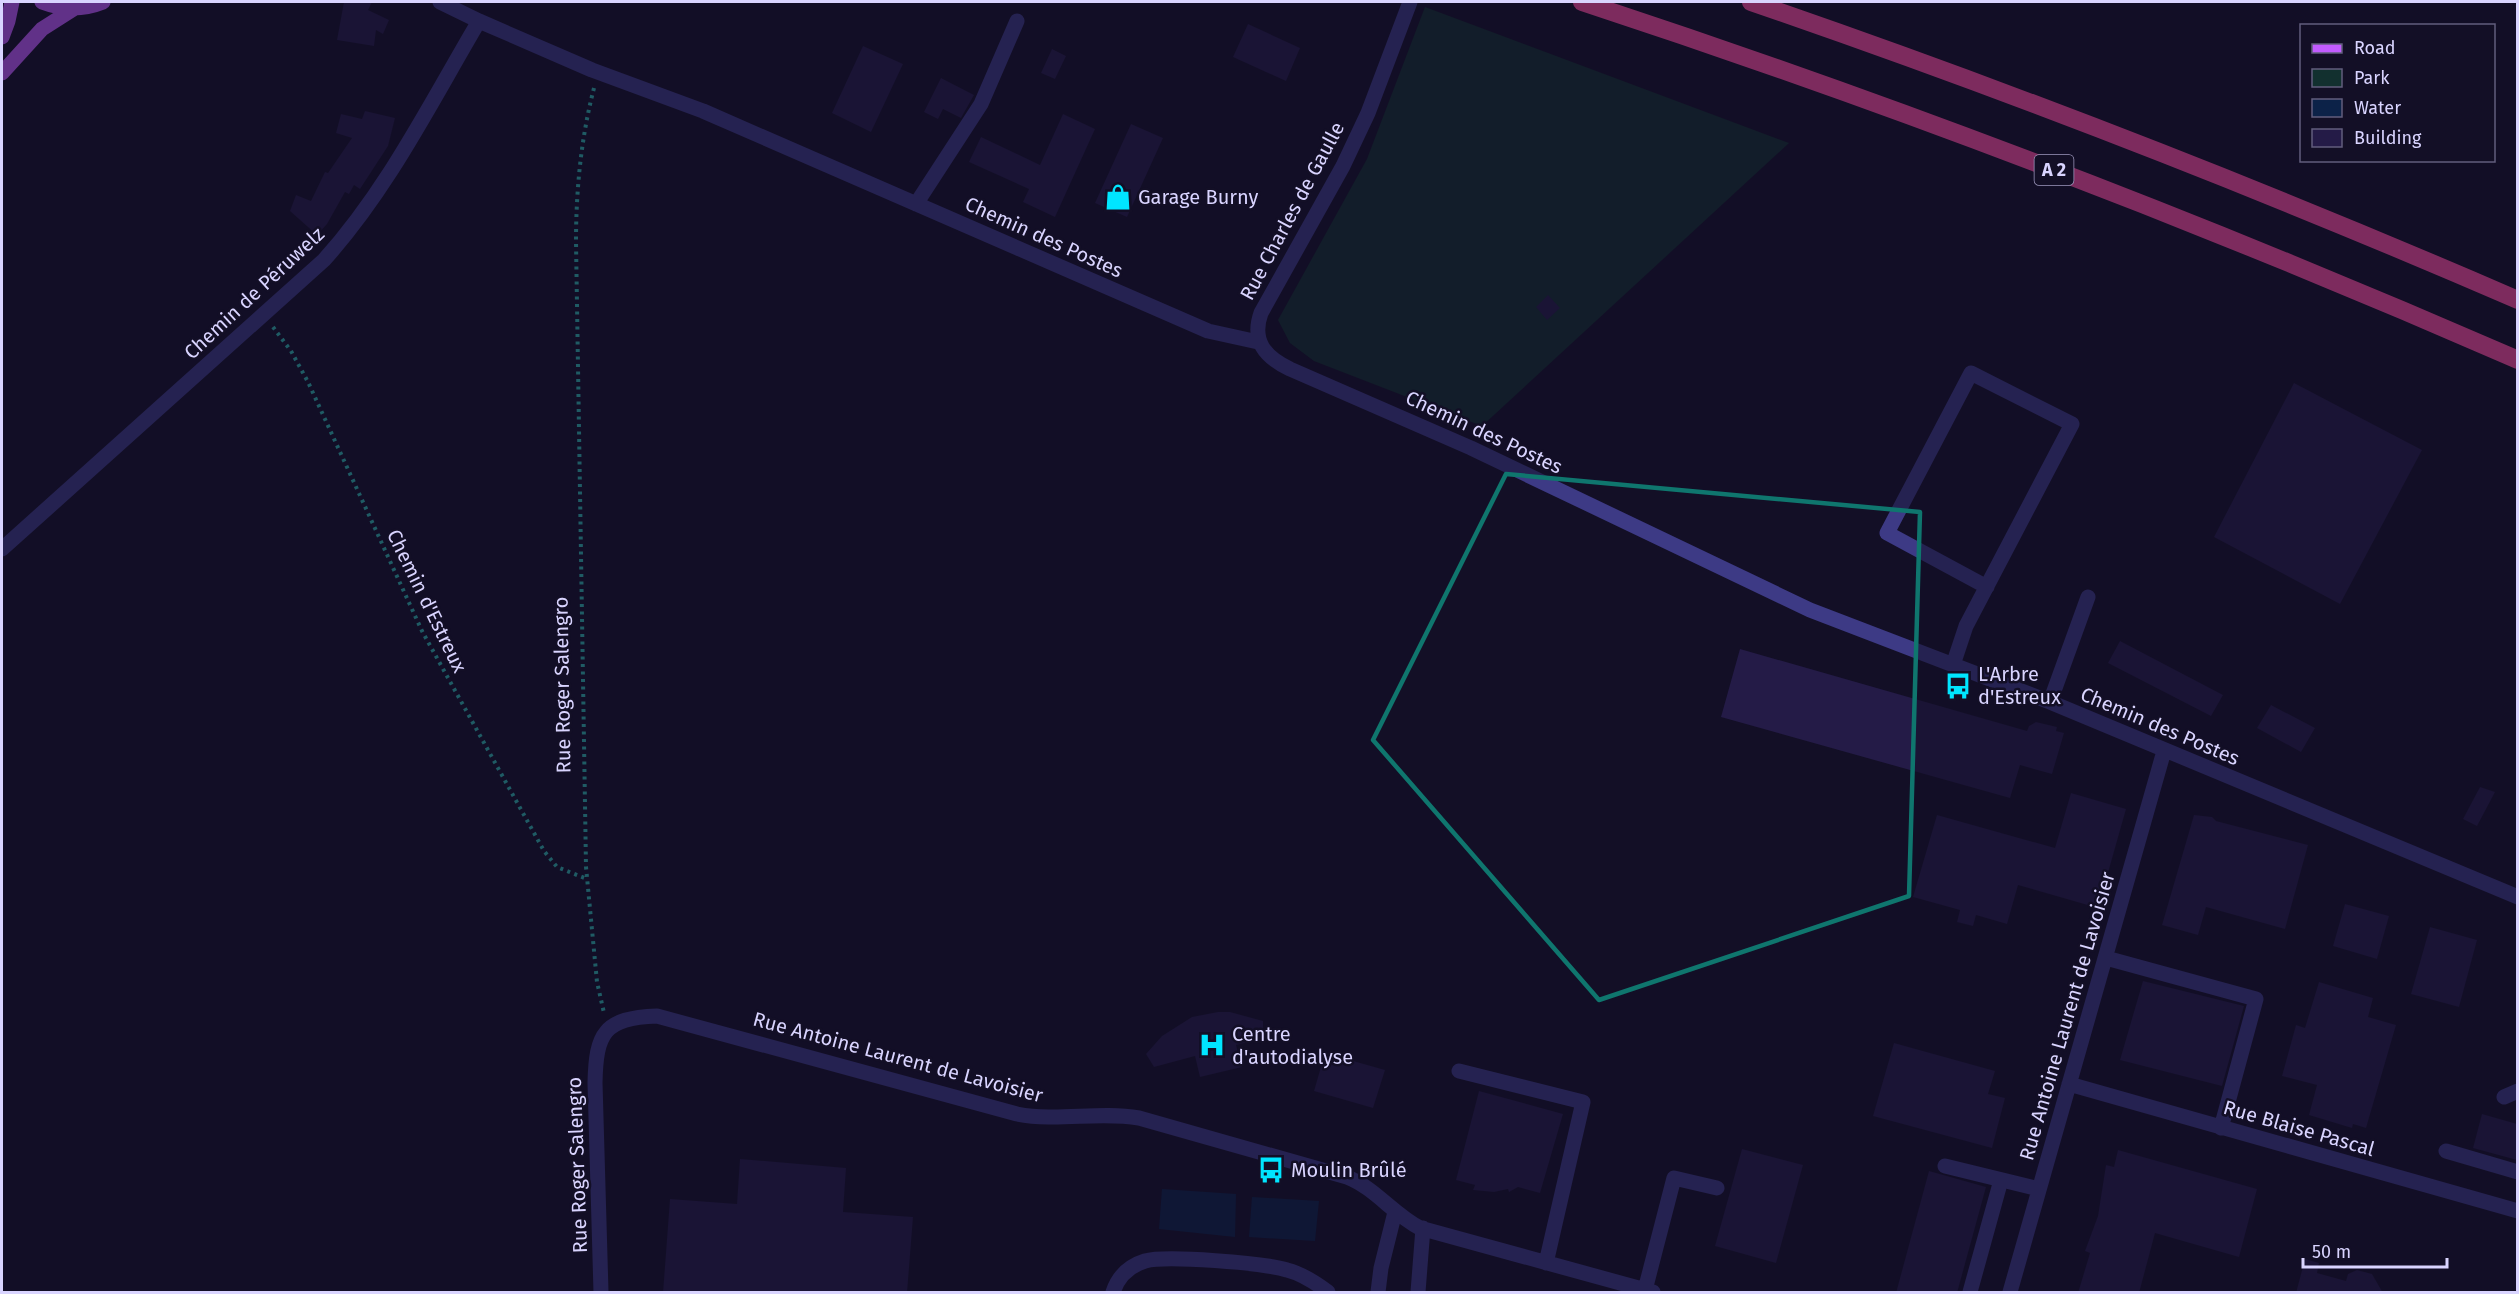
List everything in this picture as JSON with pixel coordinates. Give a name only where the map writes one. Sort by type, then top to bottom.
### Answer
[{"type":"highway","name":"A 2","points":[[1582,2],[2022,158],[2286,262],[2517,360]]},
{"type":"highway","points":[[1751,2],[2136,143],[2300,208],[2517,300]]},
{"type":"main road","points":[[2,37],[12,2]]},
{"type":"main road","points":[[42,2],[75,8],[103,2]]},
{"type":"main road","points":[[2,74],[23,46],[42,29],[75,8]]},
{"type":"street","name":"Chemin des Postes","points":[[440,2],[597,72],[703,111],[1208,331],[1258,342],[1270,357],[1290,369],[1479,451],[1810,610],[2050,702],[2517,897]]},
{"type":"street","name":"Rue Charles de Gaulle","points":[[1258,342],[1258,327],[1262,313],[1343,166],[1368,113],[1409,5]]},
{"type":"street","name":"Chemin de Péruwelz","points":[[2,549],[333,251],[363,213],[394,165],[479,21]]},
{"type":"street","points":[[916,204],[981,104],[1017,21]]},
{"type":"street","points":[[1953,665],[1966,626],[1987,587],[2072,424],[1971,373],[1887,533],[1987,587]]},
{"type":"street","points":[[2050,702],[2088,597]]},
{"type":"street","name":"Rue Antoine Laurent de Lavoisier","points":[[2010,1293],[2164,751]]},
{"type":"street","points":[[2106,958],[2256,999],[2222,1128]]},
{"type":"street","name":"Rue Antoine Laurent de Lavoisier","points":[[608,1029],[631,1018],[657,1016],[1017,1114],[1042,1117],[1104,1114],[1139,1118],[1347,1177],[1368,1188],[1395,1212],[1423,1228],[1649,1291]]},
{"type":"street","name":"Rue Roger Salengro","points":[[601,1293],[595,1071],[599,1041],[608,1029]]},
{"type":"street","points":[[1459,1071],[1583,1102],[1546,1263]]},
{"type":"street","name":"Rue Blaise Pascal","points":[[2069,1084],[2517,1211]]},
{"type":"street","points":[[2446,1151],[2517,1172]]},
{"type":"street","points":[[1945,1166],[2039,1189]]},
{"type":"street","points":[[1649,1291],[1674,1178],[1717,1188]]},
{"type":"street","points":[[1970,1293],[2001,1180]]},
{"type":"street","points":[[1378,1293],[1381,1268],[1395,1212]]},
{"type":"street","points":[[1419,1293],[1423,1228]]},
{"type":"street","points":[[1113,1293],[1127,1270],[1145,1261],[1166,1258],[1288,1270],[1311,1280],[1328,1293]]},
{"type":"path","name":"Rue Roger Salengro","points":[[597,72],[584,129],[576,223],[587,879],[597,982],[608,1029]]},
{"type":"path","name":"Chemin d'Estreux","points":[[264,314],[291,351],[308,382],[422,631],[544,851],[557,867],[587,879]]},
{"type":"highlighted area","points":[[1506,474],[1920,512],[1909,896],[1599,1000],[1373,740]]},
{"type":"green space","points":[[1425,7],[1789,143],[1482,426],[1314,361],[1290,343],[1278,320],[1367,159]]},
{"type":"water","points":[[1162,1189],[1236,1194],[1235,1237],[1159,1229]]},
{"type":"water","points":[[1252,1197],[1319,1201],[1315,1241],[1249,1237]]},
{"type":"building","points":[[344,2],[372,2],[368,10],[389,20],[383,34],[376,30],[374,46],[337,40]]},
{"type":"building","points":[[1248,24],[1300,48],[1286,81],[1233,57]]},
{"type":"building","points":[[863,46],[903,64],[871,132],[832,113]]},
{"type":"building","points":[[1052,49],[1066,56],[1055,79],[1041,73]]},
{"type":"building","points":[[941,78],[974,95],[961,118],[943,109],[938,119],[924,112]]},
{"type":"building","points":[[365,111],[395,118],[388,146],[360,189],[354,185],[349,194],[345,192],[327,224],[317,235],[290,211],[296,195],[311,201],[325,172],[328,173],[352,138],[336,133],[341,114],[362,119]]},
{"type":"building","points":[[1063,114],[1095,129],[1055,217],[1023,202],[1029,189],[969,162],[981,137],[1040,165]]},
{"type":"building","points":[[1131,124],[1163,138],[1127,217],[1095,203]]},
{"type":"building","points":[[1548,295],[1560,308],[1547,320],[1536,307]]},
{"type":"building","points":[[2294,383],[2422,450],[2340,604],[2214,537]]},
{"type":"building","points":[[2120,641],[2223,695],[2211,716],[2108,663]]},
{"type":"building","points":[[1740,649],[2027,731],[2029,726],[2036,722],[2057,727],[2056,731],[2064,733],[2052,774],[2020,765],[2010,798],[1721,717]]},
{"type":"building","points":[[2271,705],[2315,728],[2301,752],[2257,728]]},
{"type":"building","points":[[2480,787],[2495,792],[2477,826],[2463,819]]},
{"type":"building","points":[[2071,793],[2126,809],[2098,908],[2018,885],[2007,924],[1976,915],[1973,926],[1957,922],[1960,910],[1913,897],[1937,815],[2055,848]]},
{"type":"building","points":[[2194,815],[2212,817],[2216,821],[2308,845],[2285,929],[2206,907],[2198,935],[2162,925]]},
{"type":"building","points":[[2345,904],[2389,916],[2377,959],[2333,946]]},
{"type":"building","points":[[2430,927],[2477,940],[2459,1007],[2411,994]]},
{"type":"building","points":[[2143,981],[2244,1006],[2222,1086],[2120,1060]]},
{"type":"building","points":[[2319,982],[2373,998],[2368,1017],[2396,1025],[2366,1128],[2353,1124],[2352,1128],[2309,1115],[2317,1085],[2282,1076],[2296,1025],[2305,1028]]},
{"type":"building","points":[[1230,1012],[1263,1021],[1263,1038],[1236,1045],[1242,1067],[1200,1077],[1195,1056],[1154,1067],[1146,1054],[1162,1036],[1192,1017]]},
{"type":"building","points":[[1894,1043],[1995,1071],[1988,1094],[2005,1098],[1992,1148],[1873,1116]]},
{"type":"building","points":[[1325,1053],[1385,1070],[1373,1108],[1314,1091]]},
{"type":"building","points":[[1479,1091],[1563,1114],[1540,1193],[1518,1187],[1509,1192],[1508,1189],[1494,1192],[1473,1190],[1475,1185],[1456,1180]]},
{"type":"building","points":[[2482,1114],[2517,1124],[2517,1160],[2473,1148]]},
{"type":"building","points":[[1742,1149],[1803,1165],[1776,1263],[1715,1246]]},
{"type":"building","points":[[2118,1150],[2257,1189],[2239,1257],[2155,1233],[2139,1293],[2078,1293],[2090,1253],[2085,1251],[2098,1216],[2106,1165],[2114,1167]]},
{"type":"building","points":[[740,1159],[846,1168],[843,1212],[913,1217],[907,1293],[663,1293],[670,1199],[737,1204]]},
{"type":"building","points":[[1929,1171],[1986,1187],[1957,1293],[1896,1293]]},
{"type":"building","points":[[2305,1259],[2319,1263],[2317,1273],[2346,1281],[2348,1274],[2357,1270],[2372,1274],[2383,1293],[2296,1293]]},
{"type":"place","name":"Garage Burny","points":[[1118,197]]},
{"type":"place","name":"L'Arbre d'Estreux","points":[[1958,686]]},
{"type":"place","name":"Centre d'autodialyse","points":[[1212,1045]]},
{"type":"place","name":"Moulin Brûlé","points":[[1271,1170]]}]
